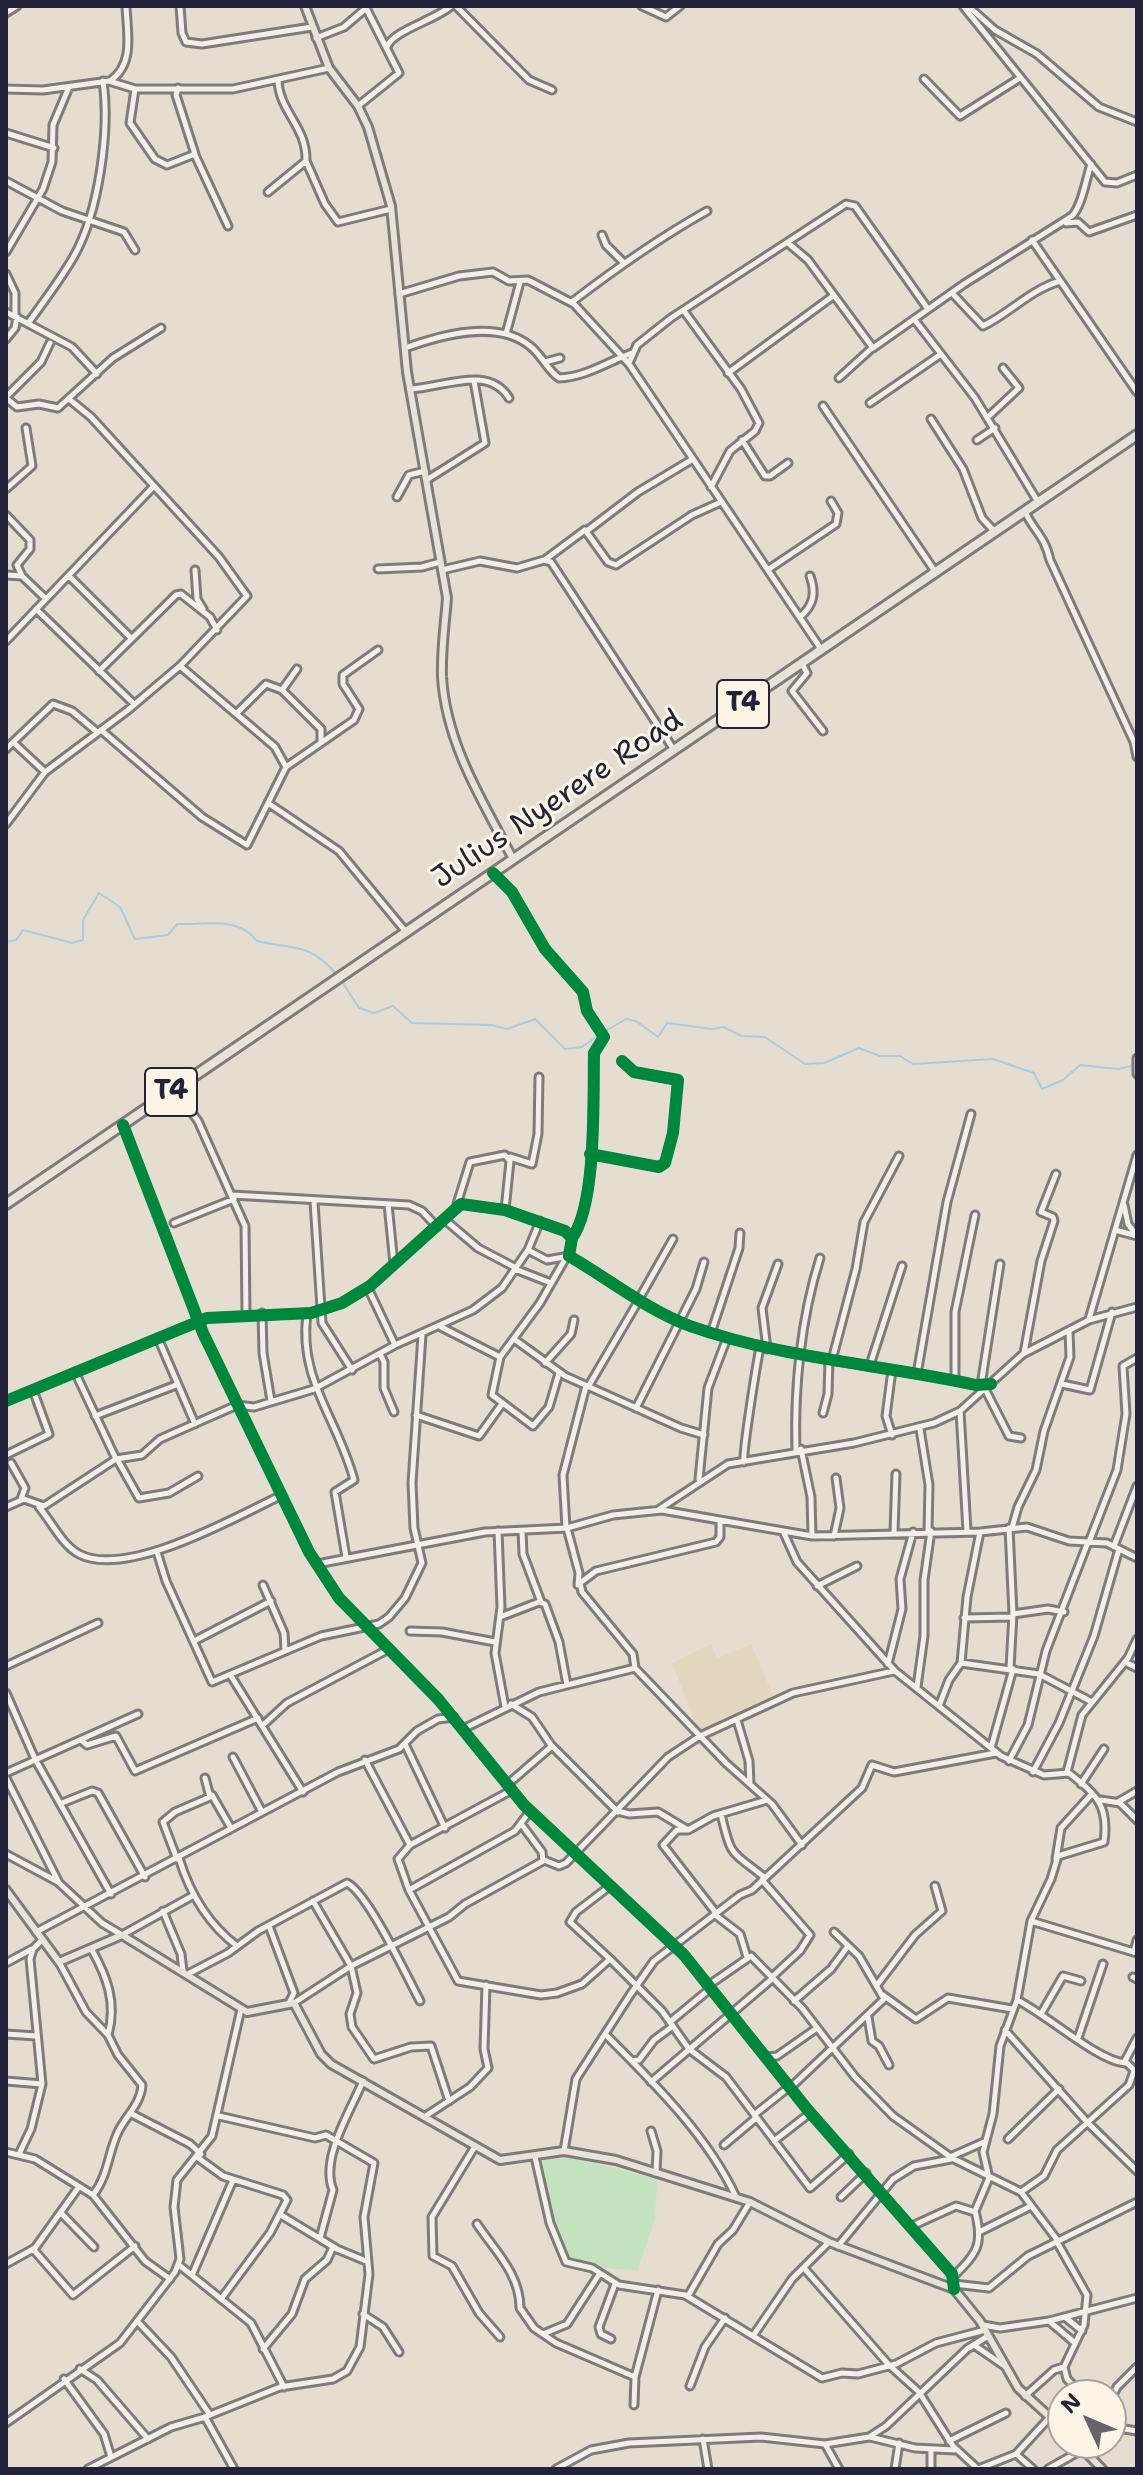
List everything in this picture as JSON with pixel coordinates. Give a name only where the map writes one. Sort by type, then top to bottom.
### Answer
[{"type":"highway","name":"Julius Nyerere Road","points":[[6,1204],[1137,435]]},
{"type":"main road","points":[[305,6],[329,68],[358,106],[391,209],[410,389],[447,598],[442,628],[445,702],[456,746],[513,859]]},
{"type":"main road","points":[[6,1890],[59,1962],[122,1935],[241,2009],[251,2012],[292,2003],[326,2060],[474,2148],[500,2160],[564,2151],[616,2160],[750,2202],[838,2246],[954,2283],[1003,2365],[1025,2396],[1047,2414]]},
{"type":"street","points":[[6,13],[17,6]]},
{"type":"street","points":[[126,6],[128,48],[124,68],[133,88],[128,118],[155,159],[167,165],[195,155]]},
{"type":"street","points":[[180,6],[182,33],[186,42],[202,44],[312,27]]},
{"type":"street","points":[[387,49],[395,35],[430,22],[454,6],[529,80],[552,90]]},
{"type":"street","points":[[642,6],[662,17],[670,16],[680,6]]},
{"type":"street","points":[[966,6],[1020,78],[1109,184],[1137,175]]},
{"type":"street","points":[[966,6],[995,30],[1033,51],[1099,107],[1137,122]]},
{"type":"street","points":[[316,38],[344,27],[365,8],[399,73],[358,106]]},
{"type":"street","points":[[106,81],[124,68]]},
{"type":"street","points":[[6,89],[69,87],[106,81],[133,88],[233,89],[329,68]]},
{"type":"street","points":[[924,79],[960,116],[1020,78]]},
{"type":"street","points":[[278,80],[288,111],[304,135],[306,161],[325,204],[338,222],[391,209]]},
{"type":"street","points":[[29,322],[74,257],[87,220],[103,147],[106,81]]},
{"type":"street","points":[[6,252],[38,199],[54,148],[53,125],[69,87]]},
{"type":"street","points":[[178,88],[176,95],[195,155],[228,226]]},
{"type":"street","points":[[6,133],[54,148]]},
{"type":"street","points":[[268,192],[306,161]]},
{"type":"street","points":[[839,378],[872,348],[1080,208],[1082,187],[1091,164]]},
{"type":"street","points":[[6,181],[38,199],[124,232],[135,250]]},
{"type":"street","points":[[629,364],[632,353],[644,338],[846,204],[853,205],[928,309]]},
{"type":"street","points":[[572,302],[609,277],[623,262],[707,211]]},
{"type":"street","points":[[1061,223],[1077,221],[1089,232],[1137,215]]},
{"type":"street","points":[[602,235],[606,245],[623,262]]},
{"type":"street","points":[[1032,240],[1137,392]]},
{"type":"street","points":[[788,243],[808,260],[872,348]]},
{"type":"street","points":[[399,294],[459,276],[489,272],[509,281],[528,280],[572,302],[629,364],[822,650]]},
{"type":"street","points":[[6,274],[15,293],[16,316],[15,328],[6,339]]},
{"type":"street","points":[[506,334],[512,300],[520,281]]},
{"type":"street","points":[[952,293],[983,326],[1013,310],[1035,292],[1060,281]]},
{"type":"street","points":[[728,373],[833,296]]},
{"type":"street","points":[[684,311],[759,423],[755,431],[730,451],[711,487]]},
{"type":"street","points":[[6,312],[72,347],[97,374]]},
{"type":"street","points":[[914,319],[988,417],[1038,502]]},
{"type":"street","points":[[50,343],[41,362],[6,398],[15,407],[39,404],[55,409],[113,358],[161,328]]},
{"type":"street","points":[[405,348],[472,331],[506,334],[529,344],[556,377],[566,378],[595,371],[632,353]]},
{"type":"street","points":[[870,403],[941,354]]},
{"type":"street","points":[[544,362],[560,358]]},
{"type":"street","points":[[988,417],[1019,388],[1003,368]]},
{"type":"street","points":[[410,389],[474,381],[498,384],[509,398]]},
{"type":"street","points":[[397,497],[409,475],[427,475],[485,443],[474,381]]},
{"type":"street","points":[[6,824],[45,772],[180,666],[244,602],[246,591],[91,417],[69,399]]},
{"type":"street","points":[[823,406],[936,573]]},
{"type":"street","points":[[931,419],[963,469],[982,518],[994,532]]},
{"type":"street","points":[[6,489],[32,466],[26,428]]},
{"type":"street","points":[[977,440],[995,428]]},
{"type":"street","points":[[742,440],[765,476],[770,476],[788,463]]},
{"type":"street","points":[[378,569],[480,561],[517,568],[544,560],[577,533],[588,530],[638,492],[693,459]]},
{"type":"street","points":[[6,641],[153,487]]},
{"type":"street","points":[[769,569],[838,521],[831,501]]},
{"type":"street","points":[[588,530],[594,545],[610,564],[616,565],[692,515],[721,502]]},
{"type":"street","points":[[1024,511],[1034,530],[1047,542],[1050,560],[1134,742],[1137,757]]},
{"type":"street","points":[[6,515],[30,540],[30,549],[17,565],[22,576],[46,599]]},
{"type":"street","points":[[552,553],[554,564],[674,750]]},
{"type":"street","points":[[544,560],[554,564]]},
{"type":"street","points":[[195,570],[197,599],[217,630]]},
{"type":"street","points":[[6,575],[22,576]]},
{"type":"street","points":[[69,576],[130,637]]},
{"type":"street","points":[[800,617],[810,607],[814,595],[810,576]]},
{"type":"street","points":[[99,671],[130,637],[176,595],[185,597],[205,614]]},
{"type":"street","points":[[36,609],[134,704]]},
{"type":"street","points":[[6,749],[25,727],[53,704],[78,714],[119,742],[151,776],[243,845],[252,839],[286,767],[349,725],[358,712],[343,684],[343,675],[378,650]]},
{"type":"street","points":[[802,664],[807,673],[792,691],[823,731]]},
{"type":"street","points":[[180,666],[238,712],[275,747],[286,767]]},
{"type":"street","points":[[282,690],[297,669]]},
{"type":"street","points":[[238,712],[266,684],[282,690],[321,729],[321,743]]},
{"type":"street","points":[[14,743],[45,772]]},
{"type":"street","points":[[268,803],[339,851],[407,932]]},
{"type":"street","points":[[493,873],[512,892],[545,949],[583,992],[588,1013],[601,1032],[603,1042],[594,1053],[590,1154],[581,1221],[551,1283],[500,1357],[491,1391],[502,1404],[533,1426],[549,1407],[559,1373]]},
{"type":"street","points":[[1137,1058],[1137,1074]]},
{"type":"street","points":[[590,1154],[659,1167],[665,1163],[673,1133],[678,1079],[634,1072],[622,1061]]},
{"type":"street","points":[[6,1401],[199,1321],[246,1314],[307,1314],[368,1288],[437,1227],[457,1204],[470,1162],[508,1156],[532,1164],[538,1134],[539,1077]]},
{"type":"street","points":[[175,1090],[198,1121],[233,1197],[246,1234],[246,1314]]},
{"type":"street","points":[[917,1374],[947,1202],[971,1114]]},
{"type":"street","points":[[123,1125],[147,1195],[237,1405],[317,1564],[346,1607],[370,1627],[387,1650],[464,1728],[530,1811],[674,1945],[810,2113],[912,2226],[954,2283],[988,2289],[1028,2256],[1137,2202]]},
{"type":"street","points":[[1089,1320],[1137,1155]]},
{"type":"street","points":[[505,1210],[508,1156]]},
{"type":"street","points":[[823,1413],[828,1394],[830,1360],[856,1269],[864,1222],[899,1156]]},
{"type":"street","points":[[1023,1354],[1041,1261],[1054,1221],[1053,1217],[1041,1212],[1056,1174]]},
{"type":"street","points":[[174,1223],[233,1197],[414,1207],[437,1227]]},
{"type":"street","points":[[314,1202],[321,1310],[327,1333],[352,1370]]},
{"type":"street","points":[[388,1204],[396,1252],[394,1265]]},
{"type":"street","points":[[457,1204],[505,1210],[540,1221],[572,1238]]},
{"type":"street","points":[[1123,1204],[1128,1224],[1137,1236]]},
{"type":"street","points":[[955,1380],[955,1312],[975,1215]]},
{"type":"street","points":[[444,1219],[478,1248],[551,1283]]},
{"type":"street","points":[[39,1507],[117,1459],[142,1455],[156,1442],[237,1405],[254,1407],[314,1389],[490,1299],[528,1250],[540,1221]]},
{"type":"street","points":[[1115,1230],[1137,1236]]},
{"type":"street","points":[[711,1333],[728,1288],[740,1233]]},
{"type":"street","points":[[673,1239],[587,1387],[563,1475],[567,1528],[579,1586],[627,1645],[634,1656],[635,1668],[791,1824],[802,1845]]},
{"type":"street","points":[[528,1250],[547,1260],[566,1255],[679,1321],[727,1338],[801,1355],[986,1386]]},
{"type":"street","points":[[812,1536],[811,1497],[798,1450],[801,1355],[811,1286],[820,1258]]},
{"type":"street","points":[[636,1408],[696,1289],[704,1262]]},
{"type":"street","points":[[744,1462],[742,1454],[764,1348],[762,1308],[778,1264]]},
{"type":"street","points":[[1000,1264],[986,1386],[1003,1429],[1009,1436],[1021,1438]]},
{"type":"street","points":[[870,1365],[902,1266]]},
{"type":"street","points":[[368,1288],[395,1345]]},
{"type":"street","points":[[657,1511],[699,1480],[728,1464],[920,1429],[960,1411],[1023,1354],[1089,1320],[1137,1307]]},
{"type":"street","points":[[1062,1384],[1090,1390],[1112,1312]]},
{"type":"street","points":[[262,1313],[263,1353],[271,1401]]},
{"type":"street","points":[[307,1314],[306,1360],[314,1389],[340,1434],[354,1480],[335,1492],[346,1557]]},
{"type":"street","points":[[545,1363],[571,1334],[574,1320]]},
{"type":"street","points":[[440,1326],[500,1357]]},
{"type":"street","points":[[994,1750],[1012,1668],[1011,1528],[1036,1470],[1044,1431],[1062,1384],[1071,1349],[1069,1331]]},
{"type":"street","points":[[157,1552],[166,1581],[212,1682],[333,1632],[370,1627],[389,1617],[405,1598],[421,1566],[412,1483],[422,1335]]},
{"type":"street","points":[[158,1338],[195,1424]]},
{"type":"street","points":[[699,1480],[708,1388],[727,1338]]},
{"type":"street","points":[[514,1339],[559,1373],[704,1435]]},
{"type":"street","points":[[380,1354],[384,1362],[384,1390],[394,1412]]},
{"type":"street","points":[[1009,1761],[1028,1725],[1039,1674],[1064,1612],[1068,1589],[1089,1542],[1108,1484],[1117,1470],[1126,1414],[1123,1366],[1137,1357]]},
{"type":"street","points":[[892,1370],[886,1416],[892,1435]]},
{"type":"street","points":[[75,1372],[139,1498],[169,1493],[198,1476]]},
{"type":"street","points":[[95,1416],[176,1385]]},
{"type":"street","points":[[6,1455],[49,1434],[33,1390]]},
{"type":"street","points":[[416,1415],[479,1436],[502,1404]]},
{"type":"street","points":[[960,1411],[967,1531]]},
{"type":"street","points":[[917,1687],[924,1636],[924,1580],[930,1531],[929,1485],[920,1429]]},
{"type":"street","points":[[6,1507],[21,1499],[25,1488],[11,1463]]},
{"type":"street","points":[[894,1532],[896,1474]]},
{"type":"street","points":[[834,1536],[840,1508],[836,1478]]},
{"type":"street","points":[[1033,1772],[1094,1636],[1116,1547],[1137,1486]]},
{"type":"street","points":[[21,1499],[39,1507],[65,1541],[81,1555],[107,1562],[157,1552],[282,1495]]},
{"type":"street","points":[[317,1564],[498,1531],[567,1528],[613,1515],[657,1511],[812,1536],[980,1532],[1027,1527],[1069,1541],[1116,1547],[1137,1558]]},
{"type":"street","points":[[579,1586],[596,1571],[716,1542],[720,1537],[720,1522]]},
{"type":"street","points":[[522,1530],[523,1554],[556,1631],[567,1685]]},
{"type":"street","points":[[498,1531],[500,1617],[495,1642],[496,1669],[508,1705],[532,1717],[552,1746],[618,1811],[661,1813],[687,1830]]},
{"type":"street","points":[[783,1531],[794,1558],[895,1671],[1009,1761],[1048,1776],[1067,1772]]},
{"type":"street","points":[[888,1664],[902,1609],[900,1579],[913,1532]]},
{"type":"street","points":[[939,1706],[949,1680],[961,1663],[964,1618],[980,1532]]},
{"type":"street","points":[[817,1586],[857,1566]]},
{"type":"street","points":[[263,1585],[284,1633],[285,1651]]},
{"type":"street","points":[[194,1641],[271,1601]]},
{"type":"street","points":[[500,1617],[541,1602]]},
{"type":"street","points":[[964,1618],[1048,1609],[1064,1612]]},
{"type":"street","points":[[6,1666],[98,1623]]},
{"type":"street","points":[[410,1631],[442,1632],[495,1642]]},
{"type":"street","points":[[1067,1772],[1082,1715],[1125,1662],[1137,1639]]},
{"type":"street","points":[[263,1725],[287,1703],[387,1650]]},
{"type":"street","points":[[1125,1662],[1137,1668]]},
{"type":"street","points":[[961,1663],[1039,1674],[1072,1688],[1092,1702]]},
{"type":"street","points":[[464,1728],[508,1705],[567,1685],[635,1668]]},
{"type":"street","points":[[522,1825],[544,1860],[559,1866],[577,1853],[668,1757],[700,1736],[800,1691],[895,1671]]},
{"type":"street","points":[[231,1676],[303,1792]]},
{"type":"street","points":[[6,1693],[35,1759],[111,1894]]},
{"type":"street","points":[[58,1882],[6,1775],[138,1714]]},
{"type":"street","points":[[35,1932],[145,1877],[262,1812],[365,1760],[405,1744],[424,1726],[442,1717],[454,1717]]},
{"type":"street","points":[[81,1740],[89,1745],[116,1736],[135,1771],[258,1718]]},
{"type":"street","points":[[737,1720],[749,1761],[750,1785]]},
{"type":"street","points":[[405,1744],[445,1828]]},
{"type":"street","points":[[552,1746],[510,1787],[445,1828],[410,1845],[398,1859],[409,1890],[458,1981],[465,1985],[486,1985],[541,1995],[557,1993],[582,1984],[610,1959]]},
{"type":"street","points":[[1081,1784],[1104,1749]]},
{"type":"street","points":[[564,2151],[572,2090],[654,1961],[715,1913],[752,1890],[866,1784],[872,1765],[894,1772],[994,1750]]},
{"type":"street","points":[[233,1757],[262,1812]]},
{"type":"street","points":[[365,1760],[410,1845]]},
{"type":"street","points":[[1067,1772],[1100,1800],[1118,1802],[1137,1791]]},
{"type":"street","points":[[205,1778],[231,1828]]},
{"type":"street","points":[[62,1803],[92,1791],[98,1793],[145,1877]]},
{"type":"street","points":[[211,1794],[163,1822],[194,1895],[216,1929],[237,1946]]},
{"type":"street","points":[[954,2283],[974,2253],[981,2231],[975,2212],[989,2175],[983,2158],[993,2114],[996,2061],[1017,2000],[1031,1921],[1051,1879],[1061,1828],[1091,1795]]},
{"type":"street","points":[[747,1957],[740,1934],[715,1913],[663,1845],[677,1830],[687,1830],[721,1814],[767,1800]]},
{"type":"street","points":[[1055,1860],[1066,1851],[1104,1842],[1105,1809],[1100,1800]]},
{"type":"street","points":[[1118,1802],[1137,1820]]},
{"type":"street","points":[[409,1890],[453,1868],[522,1825],[530,1811]]},
{"type":"street","points":[[651,2082],[772,1977],[800,1951],[810,1935],[763,1878],[732,1853],[724,1836],[721,1814]]},
{"type":"street","points":[[6,1854],[58,1882],[102,1923],[122,1935],[194,1895]]},
{"type":"street","points":[[292,2003],[351,1966],[429,1924],[449,1917],[465,1904],[544,1860]]},
{"type":"street","points":[[163,1911],[186,1972],[237,1946],[337,1886],[352,1885],[420,2001]]},
{"type":"street","points":[[610,1886],[570,1920],[632,1980],[672,2024],[689,2049],[726,2077],[811,2189],[849,2154]]},
{"type":"street","points":[[877,1985],[915,1935],[942,1911],[935,1886]]},
{"type":"street","points":[[313,1901],[351,1966],[357,1993],[350,2019],[367,2053],[374,2059],[411,2047],[431,2046],[449,2101]]},
{"type":"street","points":[[1031,1921],[1135,1952],[1137,1940]]},
{"type":"street","points":[[269,1926],[294,1993],[292,2003]]},
{"type":"street","points":[[834,1932],[848,1946],[883,1995],[916,2019],[948,1998],[1012,2009]]},
{"type":"street","points":[[6,1963],[33,1949],[41,1941]]},
{"type":"street","points":[[794,2001],[831,1969],[848,1946]]},
{"type":"street","points":[[20,2152],[31,2129],[42,2084],[36,2036],[33,1949]]},
{"type":"street","points":[[92,1950],[110,1986],[112,2023],[108,2035]]},
{"type":"street","points":[[632,2061],[639,2060],[654,2040],[710,1987],[751,1956],[794,2001],[855,2077],[893,2116],[951,2158],[1021,2192],[1057,2241],[1086,2290],[1087,2312],[1082,2331],[1064,2367],[1067,2379]]},
{"type":"street","points":[[59,1962],[82,2005],[108,2035],[142,2085],[117,2134],[104,2178],[93,2195]]},
{"type":"street","points":[[1078,2038],[1103,1964]]},
{"type":"street","points":[[1041,2014],[1063,1976],[1081,1981]]},
{"type":"street","points":[[632,1980],[643,1977]]},
{"type":"street","points":[[424,2117],[470,2087],[489,2068],[484,2049],[486,1985]]},
{"type":"street","points":[[724,2145],[883,2002],[883,1995]]},
{"type":"street","points":[[1017,2000],[1091,2048],[1125,2063],[1135,2072],[1129,2085],[1053,2155],[1044,2176],[1021,2192]]},
{"type":"street","points":[[6,2423],[64,2379],[120,2343],[179,2265],[174,2196],[182,2172],[199,2156],[219,2116],[241,2009]]},
{"type":"street","points":[[868,2016],[872,2043],[881,2049],[889,2065]]},
{"type":"street","points":[[765,2057],[777,2056],[817,2028]]},
{"type":"street","points":[[1005,2030],[1087,2122],[1137,2171]]},
{"type":"street","points":[[6,2034],[36,2036]]},
{"type":"street","points":[[605,2034],[651,2082],[721,2165],[736,2197]]},
{"type":"street","points":[[1125,2063],[1137,2038]]},
{"type":"street","points":[[6,2081],[42,2084]]},
{"type":"street","points":[[320,2238],[333,2194],[328,2176],[338,2141],[363,2081]]},
{"type":"street","points":[[1008,2139],[1059,2089]]},
{"type":"street","points":[[130,2113],[190,2144],[209,2169],[233,2180],[283,2195],[287,2203],[221,2299]]},
{"type":"street","points":[[774,2141],[810,2113]]},
{"type":"street","points":[[88,2469],[173,2426],[284,2387],[333,2379],[347,2371],[360,2347],[367,2261],[364,2217],[374,2163],[326,2135],[315,2138],[219,2116]]},
{"type":"street","points":[[651,2131],[657,2151],[656,2173]]},
{"type":"street","points":[[838,2246],[881,2190],[914,2166],[951,2158],[985,2142]]},
{"type":"street","points":[[474,2148],[432,2217],[433,2256],[452,2266],[479,2313],[500,2337]]},
{"type":"street","points":[[6,2152],[20,2152],[93,2195],[145,2261],[170,2279]]},
{"type":"street","points":[[535,2157],[550,2223],[563,2259],[600,2273],[615,2284],[688,2296],[822,2378],[842,2373],[858,2374],[889,2365],[936,2343],[1000,2328],[1049,2321],[1135,2299]]},
{"type":"street","points":[[841,2197],[866,2173]]},
{"type":"street","points":[[193,2273],[233,2180]]},
{"type":"street","points":[[6,2264],[33,2249],[62,2214],[78,2188]]},
{"type":"street","points":[[688,2296],[718,2244],[736,2226],[750,2202]]},
{"type":"street","points":[[912,2226],[956,2206],[975,2212]]},
{"type":"street","points":[[981,2231],[1031,2206]]},
{"type":"street","points":[[62,2214],[94,2247]]},
{"type":"street","points":[[281,2215],[333,2247],[367,2261]]},
{"type":"street","points":[[477,2224],[517,2283],[521,2311],[543,2334],[635,2377]]},
{"type":"street","points":[[753,2336],[792,2279],[829,2242]]},
{"type":"street","points":[[33,2249],[73,2295],[135,2246]]},
{"type":"street","points":[[263,2349],[292,2314],[305,2279],[327,2260],[333,2247]]},
{"type":"street","points":[[179,2265],[193,2273],[251,2323],[284,2387]]},
{"type":"street","points":[[804,2268],[889,2365],[919,2392],[949,2441],[978,2469],[1016,2454],[1047,2420]]},
{"type":"street","points":[[543,2334],[567,2324],[600,2273]]},
{"type":"street","points":[[611,2339],[601,2334],[599,2327],[615,2284]]},
{"type":"street","points":[[634,2405],[635,2377],[658,2290]]},
{"type":"street","points":[[363,2314],[383,2327],[399,2352]]},
{"type":"street","points":[[1065,2317],[1082,2331]]},
{"type":"street","points":[[690,2386],[705,2347],[725,2318]]},
{"type":"street","points":[[138,2321],[171,2357],[208,2416],[234,2469]]},
{"type":"street","points":[[1049,2321],[1075,2343]]},
{"type":"street","points":[[869,2437],[886,2426],[985,2331]]},
{"type":"street","points":[[973,2345],[1003,2365]]},
{"type":"street","points":[[1025,2396],[1054,2370],[1064,2367]]},
{"type":"street","points":[[80,2369],[94,2377],[148,2439]]},
{"type":"street","points":[[64,2379],[104,2434],[111,2457]]},
{"type":"street","points":[[941,2449],[949,2441],[1006,2413]]},
{"type":"street","points":[[556,2469],[578,2455],[605,2447],[703,2439],[761,2437],[825,2444],[869,2437],[931,2449],[956,2450]]},
{"type":"street","points":[[703,2439],[708,2469]]},
{"type":"street","points":[[895,2469],[899,2443]]},
{"type":"street","points":[[825,2444],[839,2469]]},
{"type":"street","points":[[931,2449],[931,2469]]},
{"type":"street","points":[[1016,2454],[1033,2469]]},
{"type":"street","points":[[1048,2469],[1066,2459]]},
{"type":"shaded area","points":[[711,1644],[717,1658],[751,1644],[775,1700],[699,1733],[672,1663]]},
{"type":"green space","points":[[572,2158],[657,2179],[655,2220],[637,2271],[569,2264],[545,2206],[546,2193],[535,2160]]},
{"type":"waterway","points":[[6,942],[16,940],[23,930],[72,943],[83,940],[83,920],[99,893],[120,907],[135,939],[168,935],[177,924],[231,925],[250,933],[257,941],[309,952],[337,975]]},
{"type":"waterway","points":[[341,980],[359,1008],[374,1013],[393,1006],[412,1023],[491,1025],[507,1029],[535,1019],[565,1049],[582,1047],[599,1035]]},
{"type":"waterway","points":[[604,1032],[626,1019],[636,1021],[658,1037],[667,1023],[712,1029],[723,1027],[742,1036],[765,1037],[805,1064],[824,1063],[859,1048],[880,1056],[900,1056],[913,1064],[993,1059],[1034,1073],[1042,1089],[1063,1080],[1080,1065],[1118,1069],[1137,1065]]},
{"type":"cycle path","points":[[493,873],[512,892],[545,949],[583,992],[587,1011],[604,1037],[594,1053],[590,1176],[580,1222],[572,1238]]},
{"type":"cycle path","points":[[590,1154],[659,1167],[665,1163],[673,1133],[678,1080],[634,1072],[622,1061]]},
{"type":"cycle path","points":[[123,1125],[203,1333],[309,1552],[339,1598],[438,1699],[524,1805],[684,1955],[807,2109],[952,2274],[954,2289]]},
{"type":"cycle path","points":[[6,1401],[207,1318],[311,1313],[342,1303],[370,1286],[461,1204],[505,1210],[565,1231],[572,1238],[569,1256],[643,1303],[690,1326],[796,1354],[976,1385],[991,1384]]}]
